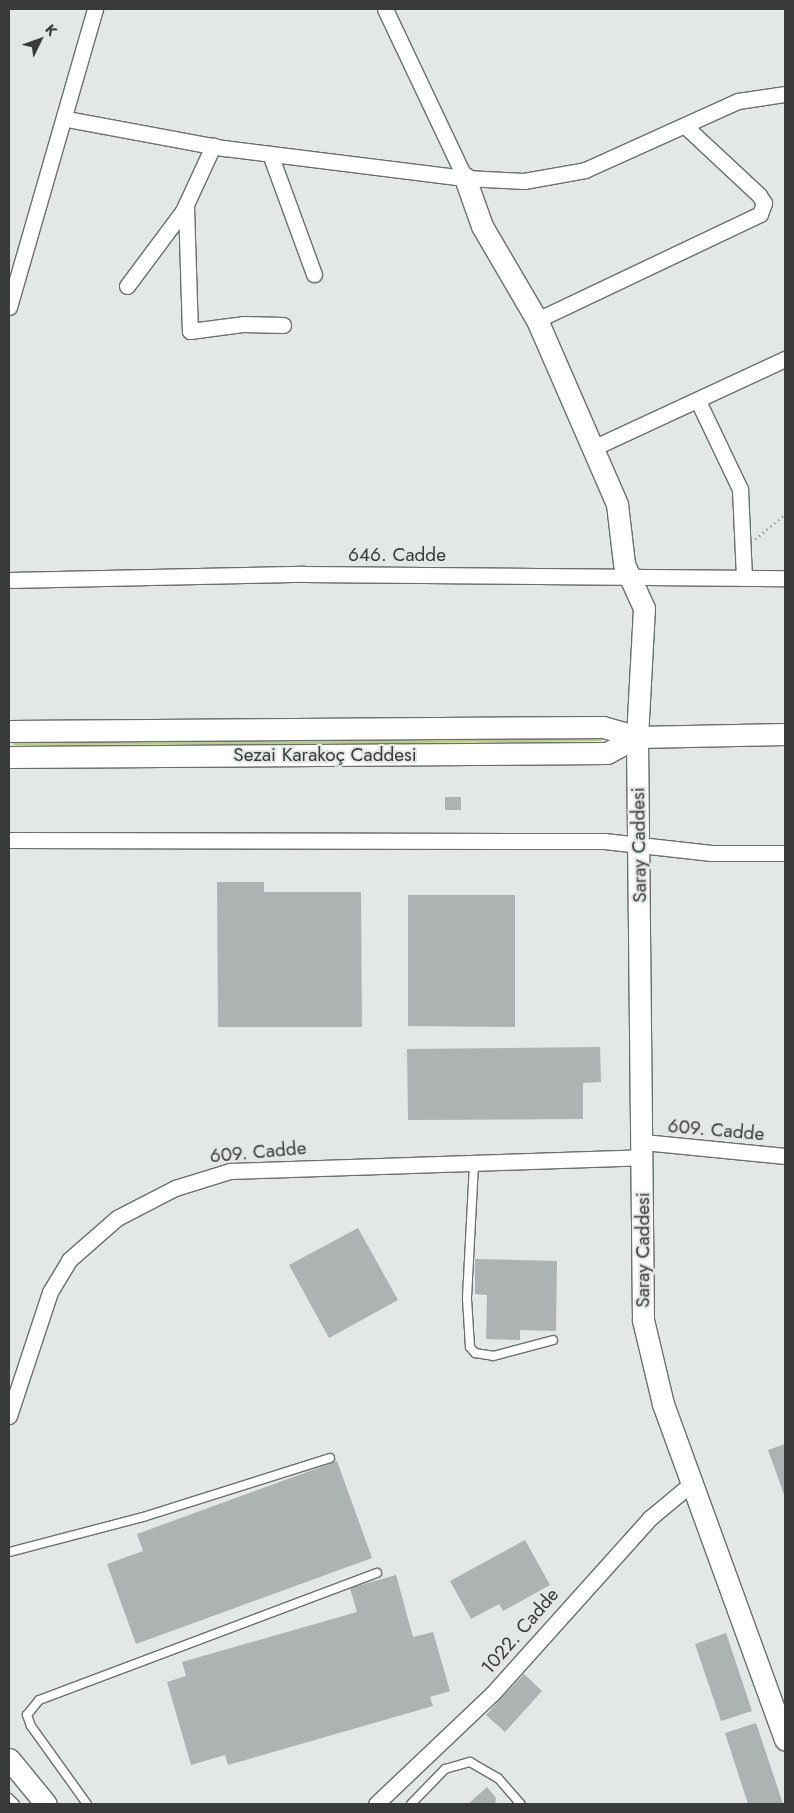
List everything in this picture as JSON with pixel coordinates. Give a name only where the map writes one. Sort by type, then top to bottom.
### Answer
[{"type":"street","points":[[9,307],[67,118],[95,9]]},
{"type":"street","points":[[385,9],[465,178]]},
{"type":"street","points":[[67,118],[214,146],[270,154],[465,178],[524,181],[585,170],[738,101],[785,94]]},
{"type":"street","points":[[537,320],[760,214],[764,203],[759,195],[685,126]]},
{"type":"street","points":[[127,286],[186,206],[214,146]]},
{"type":"street","points":[[270,154],[314,274]]},
{"type":"street","name":"Saray Caddesi","points":[[465,178],[482,226],[537,320],[593,448],[622,520],[629,576],[644,608],[637,737],[640,846],[644,1320],[661,1396],[785,1740]]},
{"type":"street","points":[[186,206],[190,331],[243,324],[283,326]]},
{"type":"street","points":[[593,448],[698,401],[785,359]]},
{"type":"street","points":[[698,401],[740,489],[745,548],[744,578]]},
{"type":"street","name":"646. Cadde","points":[[9,580],[304,574],[785,578]]},
{"type":"street","name":"Sezai Karakoç Caddesi","points":[[9,731],[603,727],[637,737],[785,734]]},
{"type":"street","name":"Sezai Karakoç Caddesi","points":[[9,757],[607,753],[637,737]]},
{"type":"street","points":[[9,840],[406,838],[604,841],[711,854],[785,853]]},
{"type":"street","name":"609. Cadde","points":[[9,1416],[58,1278],[99,1231],[138,1204],[210,1174],[230,1171],[474,1164],[643,1150],[785,1156]]},
{"type":"street","name":"1022. Cadde","points":[[376,1804],[493,1693],[650,1518],[692,1483]]},
{"type":"street","points":[[9,1759],[46,1804]]},
{"type":"lane","points":[[474,1164],[467,1298],[470,1347],[475,1353],[493,1356],[553,1340]]},
{"type":"lane","points":[[9,1552],[143,1517],[330,1458]]},
{"type":"lane","points":[[87,1804],[31,1726],[27,1715],[38,1700],[377,1573]]},
{"type":"lane","points":[[411,1804],[445,1769],[470,1762],[498,1778],[521,1804]]},
{"type":"lane","points":[[9,1798],[15,1804]]},
{"type":"path","points":[[745,548],[785,514]]},
{"type":"green space","points":[[602,735],[602,741],[315,744],[13,745],[12,739]]},
{"type":"building","points":[[445,797],[461,797],[461,810],[445,810]]},
{"type":"building","points":[[217,882],[264,882],[264,892],[361,892],[362,1027],[218,1027]]},
{"type":"building","points":[[408,895],[515,895],[515,1027],[408,1026]]},
{"type":"building","points":[[600,1047],[601,1082],[583,1083],[583,1119],[408,1120],[407,1049]]},
{"type":"building","points":[[358,1228],[398,1300],[329,1338],[289,1265]]},
{"type":"building","points":[[475,1259],[557,1261],[556,1331],[520,1330],[520,1340],[486,1339],[487,1295],[475,1294]]},
{"type":"building","points":[[785,1444],[785,1497],[768,1450]]},
{"type":"building","points":[[337,1461],[372,1558],[136,1644],[107,1564],[143,1551],[137,1534]]},
{"type":"building","points":[[525,1540],[550,1585],[503,1611],[499,1604],[471,1619],[450,1581]]},
{"type":"building","points":[[396,1575],[413,1637],[433,1632],[450,1691],[430,1697],[433,1706],[228,1765],[225,1755],[191,1765],[167,1682],[186,1676],[182,1662],[357,1612],[350,1588]]},
{"type":"building","points":[[726,1633],[752,1711],[721,1721],[695,1644]]},
{"type":"building","points":[[524,1674],[542,1691],[505,1732],[486,1715]]},
{"type":"building","points":[[756,1723],[783,1804],[748,1804],[725,1733]]},
{"type":"building","points":[[487,1787],[496,1798],[495,1804],[468,1804]]}]
